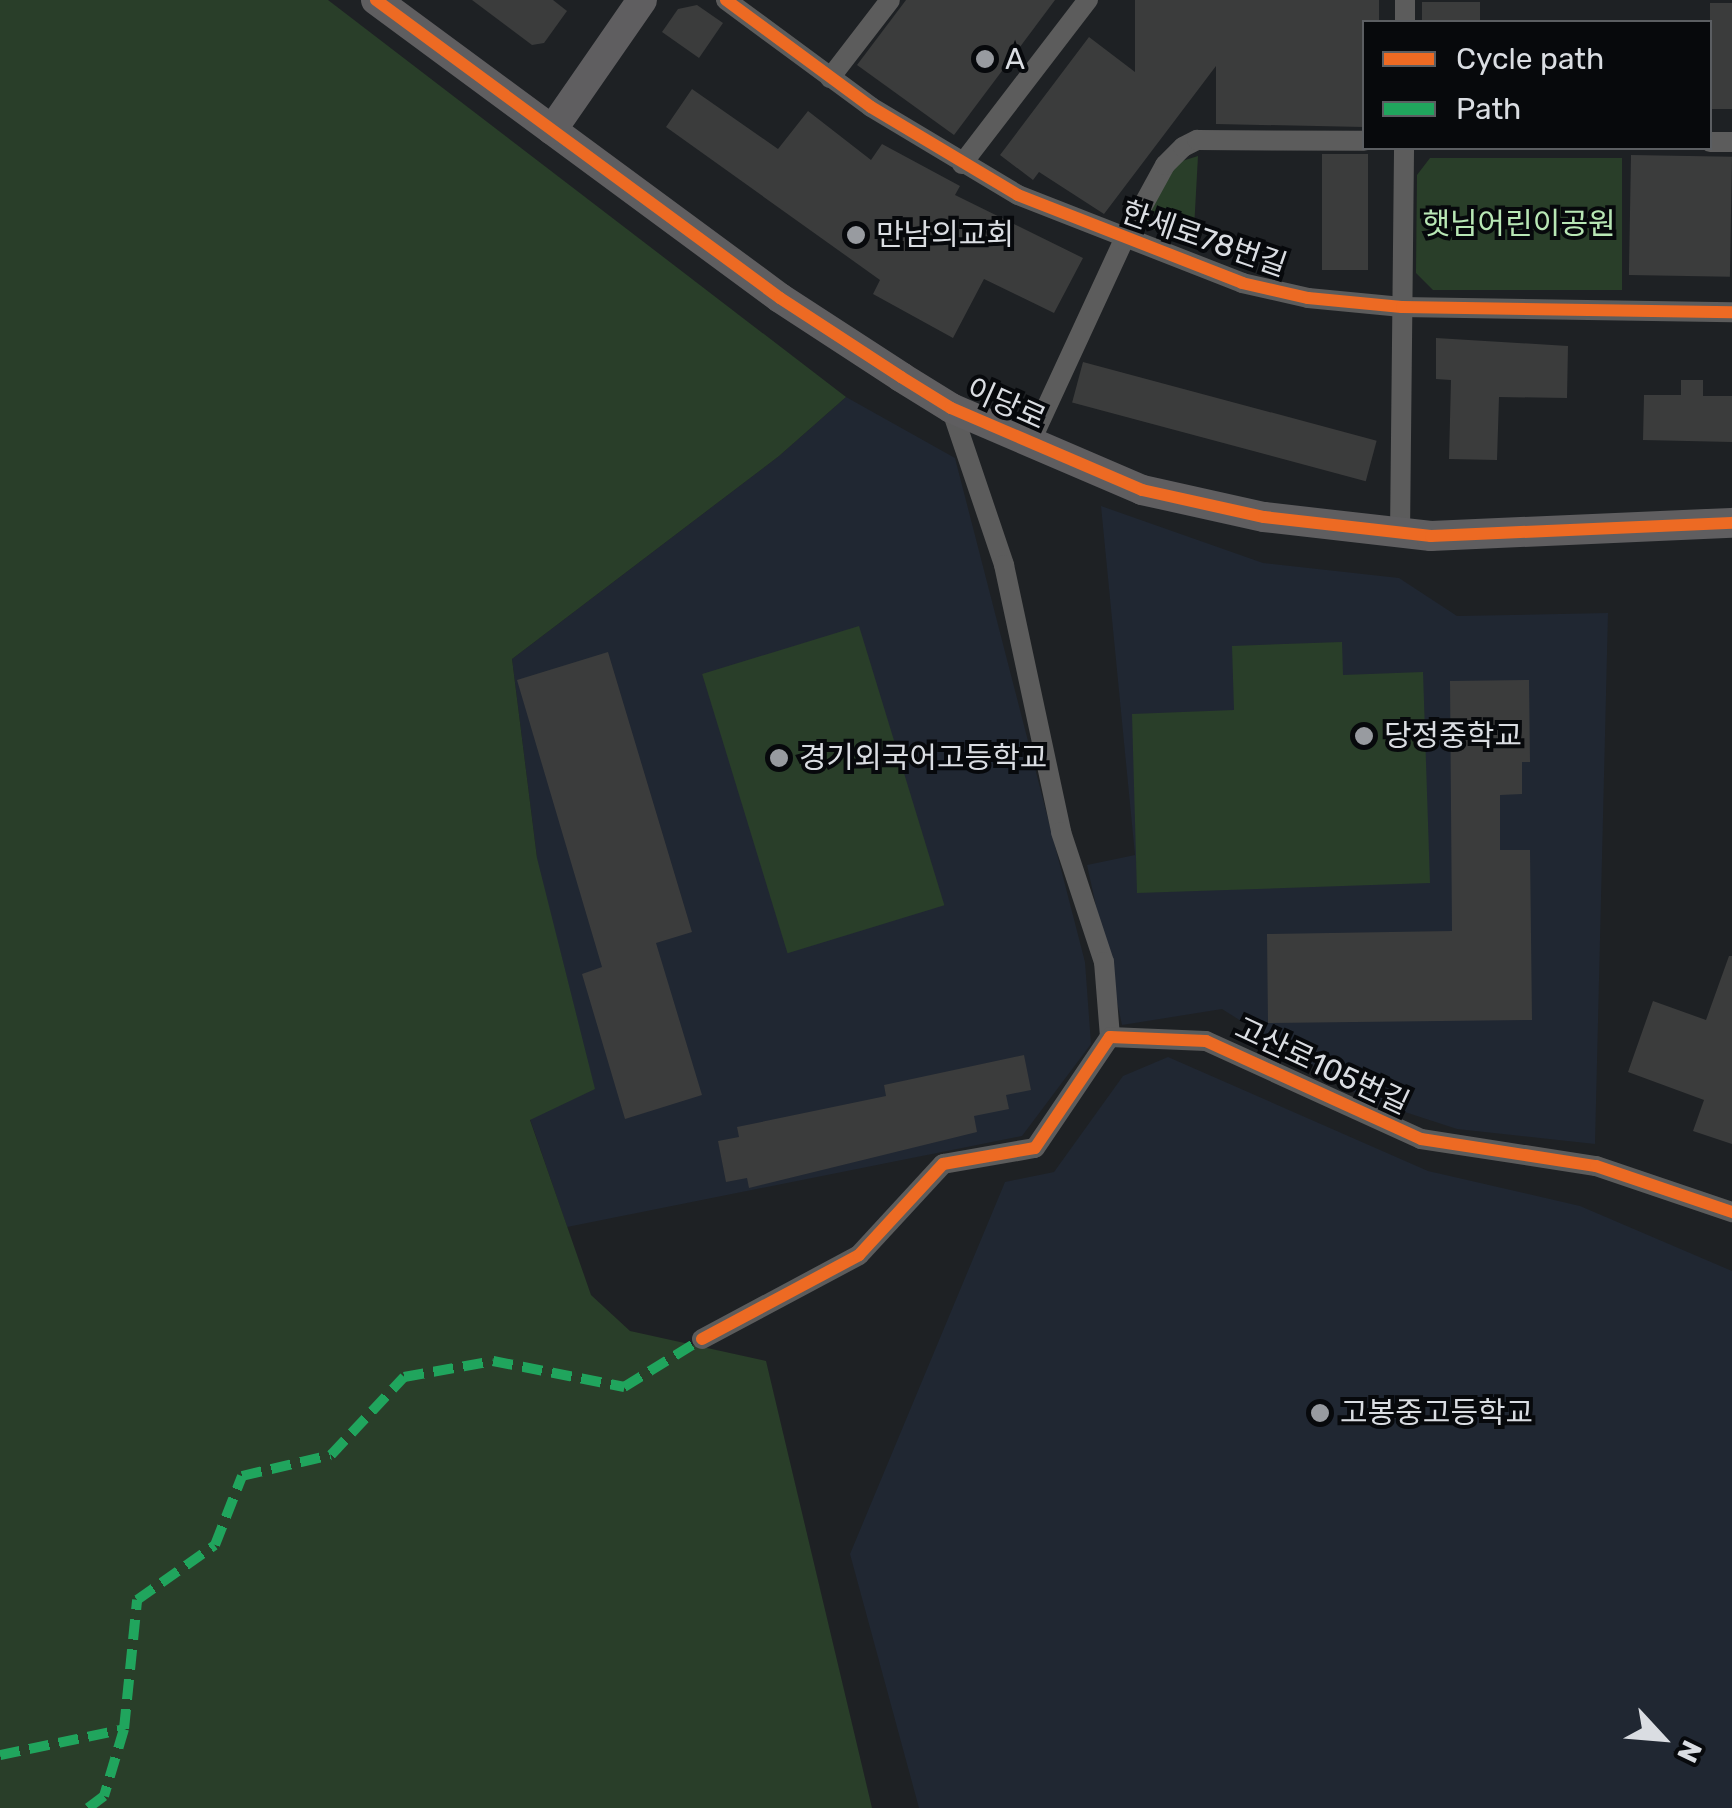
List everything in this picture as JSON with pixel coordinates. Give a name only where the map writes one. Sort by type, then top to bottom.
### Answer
[{"type":"street","name":"이당로","points":[[376,0],[780,298],[951,408],[1142,490],[1264,517],[1400,534],[1732,523]]},
{"type":"street","points":[[552,130],[642,0]]},
{"type":"street","name":"한세로78번길","points":[[726,0],[830,78],[962,164],[1124,240],[1277,293],[1402,307],[1732,312]]},
{"type":"street","points":[[830,78],[890,0]]},
{"type":"street","points":[[962,164],[1088,0]]},
{"type":"street","points":[[1030,443],[1124,240],[1165,165],[1197,140],[1362,140]]},
{"type":"street","points":[[1400,534],[1404,150]]},
{"type":"street","name":"이당로","points":[[951,408],[1004,564],[1060,832],[1104,962],[1110,1038]]},
{"type":"street","points":[[702,1339],[859,1255],[943,1164],[1035,1148],[1110,1038]]},
{"type":"street","name":"고산로105번길","points":[[1110,1038],[1206,1041],[1421,1139],[1596,1166],[1732,1212]]},
{"type":"shaded area","name":"경기외국어고등학교","points":[[846,397],[955,458],[1085,962],[1091,1044],[1022,1136],[567,1227],[530,1119],[537,858],[512,659],[779,456]]},
{"type":"shaded area","name":"당정중학교","points":[[1101,506],[1263,563],[1399,578],[1457,616],[1608,613],[1595,1144],[1457,1129],[1365,1099],[1222,1009],[1122,1025],[1087,865],[1135,855]]},
{"type":"shaded area","name":"고봉중고등학교","points":[[1168,1057],[1428,1171],[1580,1206],[1732,1271],[1732,1808],[919,1808],[850,1554],[1005,1182],[1054,1172],[1123,1076]]},
{"type":"green space","points":[[0,0],[328,0],[846,397],[779,456],[512,659],[537,858],[595,1089],[530,1120],[591,1295],[630,1331],[766,1361],[872,1808],[0,1808]]},
{"type":"green space","points":[[1198,156],[1193,247],[1139,223],[1161,183],[1182,161]]},
{"type":"green space","name":"햇님어린이공원","points":[[1430,158],[1622,158],[1622,290],[1433,290],[1416,273],[1417,175]]},
{"type":"green space","points":[[859,626],[944,905],[788,953],[702,674]]},
{"type":"green space","points":[[1342,642],[1343,675],[1423,672],[1430,883],[1137,893],[1132,714],[1234,710],[1232,646]]},
{"type":"building","points":[[472,0],[553,0],[567,11],[544,43],[532,45]]},
{"type":"building","points":[[906,0],[1055,0],[954,135],[857,65]]},
{"type":"building","points":[[1135,0],[1379,0],[1379,20],[1362,20],[1362,127],[1216,124],[1216,66],[1104,214],[1039,172],[1033,180],[1000,155],[1089,37],[1135,72]]},
{"type":"building","points":[[1422,2],[1480,2],[1480,20],[1422,20]]},
{"type":"building","points":[[1710,3],[1732,3],[1732,109],[1712,109]]},
{"type":"building","points":[[697,5],[723,23],[699,58],[662,32],[678,9]]},
{"type":"building","points":[[692,89],[778,149],[808,111],[871,160],[882,144],[960,186],[955,195],[1083,258],[1054,313],[984,279],[953,338],[873,294],[880,280],[666,127]]},
{"type":"building","points":[[1322,154],[1368,154],[1368,270],[1322,270]]},
{"type":"building","points":[[1631,155],[1732,157],[1730,277],[1629,275]]},
{"type":"building","points":[[1436,338],[1568,346],[1567,398],[1499,397],[1497,460],[1449,459],[1451,380],[1436,379]]},
{"type":"building","points":[[1083,362],[1377,441],[1366,481],[1072,403]]},
{"type":"building","points":[[1681,380],[1703,380],[1703,396],[1732,396],[1732,442],[1643,440],[1644,395],[1681,395]]},
{"type":"building","points":[[608,652],[692,932],[656,943],[702,1095],[625,1119],[582,974],[602,967],[517,680]]},
{"type":"building","points":[[1529,680],[1530,762],[1522,762],[1522,794],[1500,795],[1500,850],[1530,850],[1532,1020],[1268,1023],[1267,934],[1452,931],[1450,681]]},
{"type":"building","points":[[1729,956],[1732,1144],[1693,1131],[1704,1100],[1628,1072],[1653,1001],[1706,1020]]},
{"type":"building","points":[[1024,1055],[1031,1090],[1006,1095],[1009,1109],[974,1116],[977,1132],[749,1188],[747,1178],[726,1182],[718,1141],[739,1137],[737,1127],[886,1096],[884,1085]]},
{"type":"marked path","points":[[124,1729],[137,1600],[215,1545],[242,1476],[331,1455],[404,1377],[493,1361],[624,1387],[702,1339]]},
{"type":"marked path","points":[[0,1755],[124,1729],[104,1796],[88,1808]]},
{"type":"cycle path","points":[[376,0],[780,298],[901,377],[951,408],[1142,490],[1264,517],[1431,536],[1732,523]]},
{"type":"cycle path","points":[[726,0],[871,107],[1018,195],[1242,283],[1308,298],[1402,307],[1732,312]]},
{"type":"cycle path","points":[[702,1339],[859,1255],[943,1164],[1035,1148],[1110,1037],[1206,1041],[1421,1139],[1596,1166],[1732,1212]]},
{"type":"place","name":"A","points":[[985,59]]},
{"type":"place","name":"만남의교회","points":[[856,235]]},
{"type":"place","name":"당정중학교","points":[[1364,736]]},
{"type":"place","name":"경기외국어고등학교","points":[[779,758]]},
{"type":"place","name":"고봉중고등학교","points":[[1320,1413]]}]
